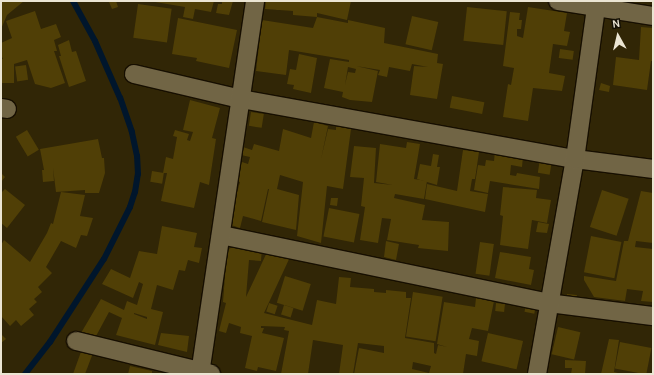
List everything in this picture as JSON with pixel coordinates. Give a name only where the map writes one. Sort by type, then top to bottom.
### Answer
[{"type":"street","points":[[76,340],[204,373],[221,235],[255,1]]},
{"type":"street","points":[[558,1],[597,4],[653,16]]},
{"type":"street","points":[[537,374],[548,303],[574,159],[597,4]]},
{"type":"street","points":[[134,74],[241,99],[574,159],[653,169]]},
{"type":"street","points":[[221,235],[548,303],[653,316]]},
{"type":"building","points":[[1,1],[24,1],[7,15],[1,29]]},
{"type":"building","points":[[116,1],[118,7],[112,9],[109,2]]},
{"type":"building","points":[[149,1],[214,1],[211,12],[195,9],[193,19],[183,17],[185,7]]},
{"type":"building","points":[[222,1],[233,1],[229,15],[216,13],[218,4],[222,4]]},
{"type":"building","points":[[266,1],[351,1],[347,20],[317,13],[317,17],[293,15],[293,11],[265,9]]},
{"type":"building","points":[[138,4],[172,9],[167,42],[133,38]]},
{"type":"building","points":[[467,7],[507,11],[503,45],[463,41]]},
{"type":"building","points":[[528,7],[567,13],[564,31],[570,32],[567,46],[553,44],[549,73],[565,76],[562,91],[533,88],[528,121],[503,117],[508,84],[511,85],[514,68],[503,66],[510,12],[520,13],[519,20],[522,20],[521,29],[517,29],[517,36],[523,38]]},
{"type":"building","points":[[35,11],[41,29],[56,24],[61,37],[54,40],[57,51],[54,51],[65,83],[51,88],[35,84],[27,60],[14,64],[14,83],[1,83],[1,59],[3,59],[1,55],[1,43],[12,38],[6,21]]},
{"type":"building","points":[[412,16],[438,22],[432,50],[405,44]]},
{"type":"building","points":[[317,17],[348,23],[348,20],[385,28],[384,43],[438,54],[437,63],[443,64],[437,99],[410,95],[414,66],[428,67],[412,64],[410,71],[389,67],[387,77],[378,75],[380,70],[356,66],[378,71],[372,102],[350,100],[342,97],[343,92],[324,88],[330,59],[349,62],[349,60],[289,50],[286,75],[256,71],[262,20],[313,28]],"holes":[[[348,67],[356,69],[355,73],[348,72],[345,85]]]},
{"type":"building","points":[[178,18],[237,30],[229,68],[196,61],[197,58],[172,54]]},
{"type":"building","points":[[641,27],[653,28],[652,61],[647,90],[613,85],[616,57],[639,60]]},
{"type":"building","points":[[69,40],[72,52],[76,51],[86,81],[69,87],[59,56],[61,56],[58,45]]},
{"type":"building","points":[[560,49],[574,51],[573,60],[559,58]]},
{"type":"building","points":[[299,54],[317,58],[311,93],[293,89],[294,85],[287,84],[290,69],[296,70]]},
{"type":"building","points":[[26,65],[28,80],[17,81],[15,67]]},
{"type":"building","points":[[601,83],[610,86],[609,92],[599,90]]},
{"type":"building","points":[[452,96],[484,102],[482,114],[450,108]]},
{"type":"building","points":[[190,100],[220,108],[212,138],[216,139],[209,185],[200,182],[194,208],[161,201],[167,173],[163,173],[166,157],[173,159],[177,137],[173,136],[175,130],[189,134],[187,140],[190,141],[193,132],[183,130]]},
{"type":"building","points":[[251,112],[264,114],[262,128],[249,126]]},
{"type":"building","points":[[314,122],[328,126],[321,159],[328,129],[336,130],[336,126],[351,129],[343,189],[327,186],[321,243],[297,236],[303,182],[280,175],[277,189],[299,195],[296,230],[262,222],[269,189],[261,221],[243,216],[240,228],[228,224],[240,182],[234,181],[239,161],[248,164],[250,157],[241,155],[243,147],[252,150],[254,144],[279,151],[283,129],[311,138]]},
{"type":"building","points":[[27,130],[39,150],[28,156],[16,137]]},
{"type":"building","points":[[98,139],[102,158],[104,158],[105,173],[99,193],[85,193],[85,190],[56,192],[53,168],[54,181],[43,182],[42,170],[44,170],[40,149]]},
{"type":"building","points":[[407,142],[420,144],[414,179],[427,181],[424,199],[395,194],[394,198],[425,205],[422,220],[449,222],[448,251],[418,248],[419,245],[387,240],[391,219],[382,218],[378,243],[360,240],[365,207],[361,206],[364,178],[350,177],[354,146],[376,148],[374,183],[393,185],[376,182],[380,144],[406,148]]},
{"type":"building","points":[[463,150],[479,152],[475,179],[472,179],[470,191],[488,194],[485,212],[425,199],[427,184],[457,191]]},
{"type":"building","points":[[495,151],[523,156],[522,167],[511,165],[510,175],[516,176],[517,173],[540,177],[539,189],[490,181],[488,193],[474,190],[478,165],[485,166],[486,160],[494,161]]},
{"type":"building","points":[[433,154],[439,155],[437,167],[440,167],[437,185],[417,179],[420,164],[431,166]]},
{"type":"building","points":[[540,159],[552,161],[550,175],[538,173]]},
{"type":"building","points":[[152,171],[164,173],[162,184],[150,182]]},
{"type":"building","points":[[1,173],[5,177],[1,182]]},
{"type":"building","points":[[503,187],[537,190],[536,198],[551,200],[547,223],[532,220],[528,249],[500,245],[503,216],[500,215]]},
{"type":"building","points":[[5,189],[25,205],[7,228],[1,223],[1,193]]},
{"type":"building","points":[[602,190],[629,199],[617,236],[590,227]]},
{"type":"building","points":[[641,191],[653,193],[653,243],[636,241],[635,247],[653,249],[653,302],[641,301],[643,291],[627,289],[625,301],[594,297],[584,280],[584,276],[616,281],[624,241],[628,241]]},
{"type":"building","points":[[61,192],[85,195],[80,216],[93,218],[87,236],[81,235],[76,248],[61,241],[46,267],[52,273],[38,287],[42,292],[34,299],[37,302],[29,309],[34,315],[21,326],[16,320],[10,326],[1,316],[1,245],[4,240],[30,262],[47,233],[51,223],[53,224]]},
{"type":"building","points":[[331,198],[338,198],[337,206],[330,205]]},
{"type":"building","points":[[329,208],[359,214],[354,242],[323,236]]},
{"type":"building","points":[[538,222],[549,224],[547,233],[536,232]]},
{"type":"building","points":[[162,226],[197,233],[194,247],[202,248],[199,263],[188,260],[185,271],[179,270],[173,290],[157,285],[151,309],[163,312],[155,345],[116,335],[122,318],[109,312],[95,338],[81,333],[101,299],[124,310],[127,301],[137,305],[143,284],[139,282],[133,298],[102,284],[111,269],[130,278],[139,251],[157,254]],"holes":[[[134,313],[147,317],[147,319]]]},
{"type":"building","points":[[591,236],[621,242],[614,278],[584,272]]},
{"type":"building","points":[[386,241],[399,244],[396,260],[384,257]]},
{"type":"building","points":[[480,242],[494,244],[489,276],[476,274]]},
{"type":"building","points":[[238,244],[262,248],[261,261],[249,260],[246,297],[268,250],[291,255],[264,313],[312,325],[317,300],[336,304],[339,277],[351,278],[350,287],[374,289],[374,292],[386,293],[386,290],[406,292],[406,298],[411,298],[405,338],[434,343],[434,353],[436,354],[438,345],[447,347],[437,344],[444,302],[475,307],[476,298],[494,301],[488,331],[472,328],[469,339],[479,341],[477,356],[466,354],[463,374],[354,374],[359,348],[384,353],[384,346],[358,343],[353,374],[339,374],[343,345],[313,340],[308,374],[281,374],[289,331],[284,330],[285,327],[261,326],[261,328],[264,328],[262,333],[284,338],[276,371],[258,367],[257,371],[245,368],[252,336],[240,333],[241,327],[229,323],[226,333],[219,331],[226,303],[223,302],[227,250]],"holes":[[[413,362],[431,366],[429,373],[412,369]]]},
{"type":"building","points":[[500,252],[531,257],[529,269],[534,270],[531,285],[495,278]]},
{"type":"building","points":[[285,276],[311,284],[303,311],[277,303]]},
{"type":"building","points":[[413,292],[443,297],[436,341],[406,336]]},
{"type":"building","points":[[567,294],[577,295],[576,302],[566,301]]},
{"type":"building","points":[[269,303],[278,306],[275,314],[266,312]]},
{"type":"building","points":[[496,303],[505,304],[504,312],[495,311]]},
{"type":"building","points":[[526,304],[536,306],[534,314],[524,312]]},
{"type":"building","points":[[284,305],[294,308],[291,317],[281,315]]},
{"type":"building","points":[[558,327],[580,332],[574,359],[552,354]]},
{"type":"building","points":[[161,333],[189,336],[187,352],[158,345]]},
{"type":"building","points":[[488,333],[523,341],[517,369],[481,361]]},
{"type":"building","points":[[1,334],[6,339],[1,343]]},
{"type":"building","points":[[609,339],[619,340],[614,372],[622,374],[601,374]]},
{"type":"building","points":[[620,342],[651,348],[646,374],[615,369]]},
{"type":"building","points":[[82,349],[93,353],[85,374],[73,374]]},
{"type":"building","points":[[565,360],[586,361],[585,374],[571,374],[572,368],[565,368]]},
{"type":"building","points":[[130,366],[152,371],[152,374],[128,374]]},
{"type":"waterway","points":[[25,374],[50,342],[104,259],[130,207],[135,192],[138,174],[137,156],[132,132],[120,98],[95,41],[73,1]]}]
